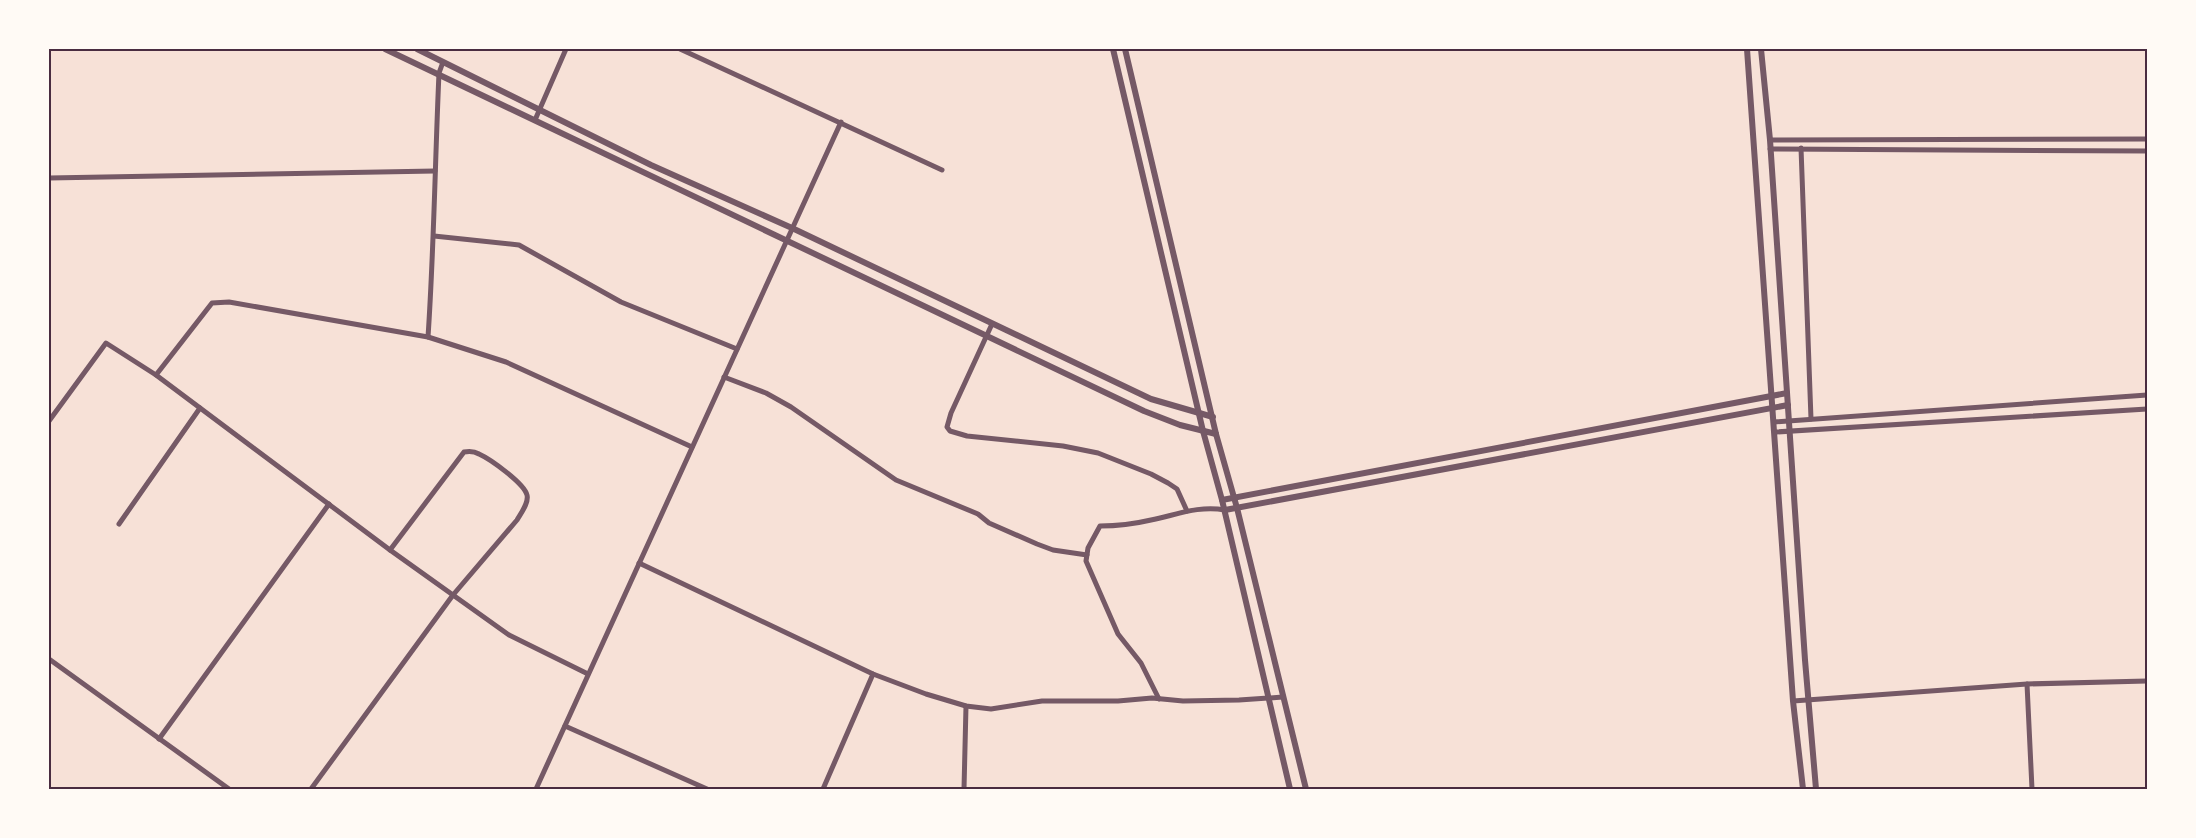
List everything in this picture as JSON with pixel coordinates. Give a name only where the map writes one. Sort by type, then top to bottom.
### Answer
[{"type":"street","points":[[385,49],[439,73],[1144,411],[1216,434]]},
{"type":"street","points":[[417,49],[651,165],[792,228],[1151,399],[1200,415],[1213,417]]},
{"type":"street","points":[[535,120],[566,49]]},
{"type":"street","points":[[680,49],[942,170]]},
{"type":"street","points":[[1113,49],[1203,431],[1225,510],[1290,789]]},
{"type":"street","points":[[1125,49],[1216,434],[1237,508],[1306,789]]},
{"type":"street","points":[[1747,49],[1776,432],[1793,701],[1803,789]]},
{"type":"street","points":[[1761,49],[1770,140],[1816,789]]},
{"type":"street","points":[[428,337],[434,236],[439,73],[443,62]]},
{"type":"street","points":[[536,789],[841,122]]},
{"type":"street","points":[[1770,140],[2147,139]]},
{"type":"street","points":[[1801,148],[1811,419]]},
{"type":"street","points":[[1770,149],[2147,151]]},
{"type":"street","points":[[49,178],[435,172]]},
{"type":"street","points":[[434,236],[518,245],[622,302],[737,350]]},
{"type":"street","points":[[156,375],[212,303],[229,302],[428,337],[506,362],[692,447]]},
{"type":"street","points":[[992,324],[951,413],[947,426],[950,431],[967,436],[1063,446],[1098,453],[1151,474],[1168,483],[1177,489],[1187,512]]},
{"type":"street","points":[[49,421],[106,344],[156,375],[390,550],[509,635],[588,674]]},
{"type":"street","points":[[724,377],[766,393],[791,406],[896,480],[978,514],[989,523],[1037,544],[1054,550],[1087,555]]},
{"type":"street","points":[[1211,508],[1222,500],[1234,497],[1787,394]]},
{"type":"street","points":[[1774,422],[2147,395]]},
{"type":"street","points":[[1159,699],[1141,663],[1118,634],[1086,561],[1088,548],[1100,526],[1124,526],[1211,508],[1225,510],[1237,508],[1788,405]]},
{"type":"street","points":[[119,524],[200,408]]},
{"type":"street","points":[[1776,432],[2147,409]]},
{"type":"street","points":[[311,789],[453,595],[516,520],[527,498],[523,487],[479,454],[470,451],[464,452],[390,550]]},
{"type":"street","points":[[160,739],[329,504]]},
{"type":"street","points":[[639,563],[873,674],[926,694],[966,706],[991,708],[1042,701],[1159,699],[1183,701],[1283,697]]},
{"type":"street","points":[[49,660],[229,789]]},
{"type":"street","points":[[823,789],[873,674]]},
{"type":"street","points":[[1793,701],[2027,684],[2147,681]]},
{"type":"street","points":[[2027,684],[2032,789]]},
{"type":"street","points":[[964,789],[966,706]]},
{"type":"street","points":[[565,726],[707,789]]}]
